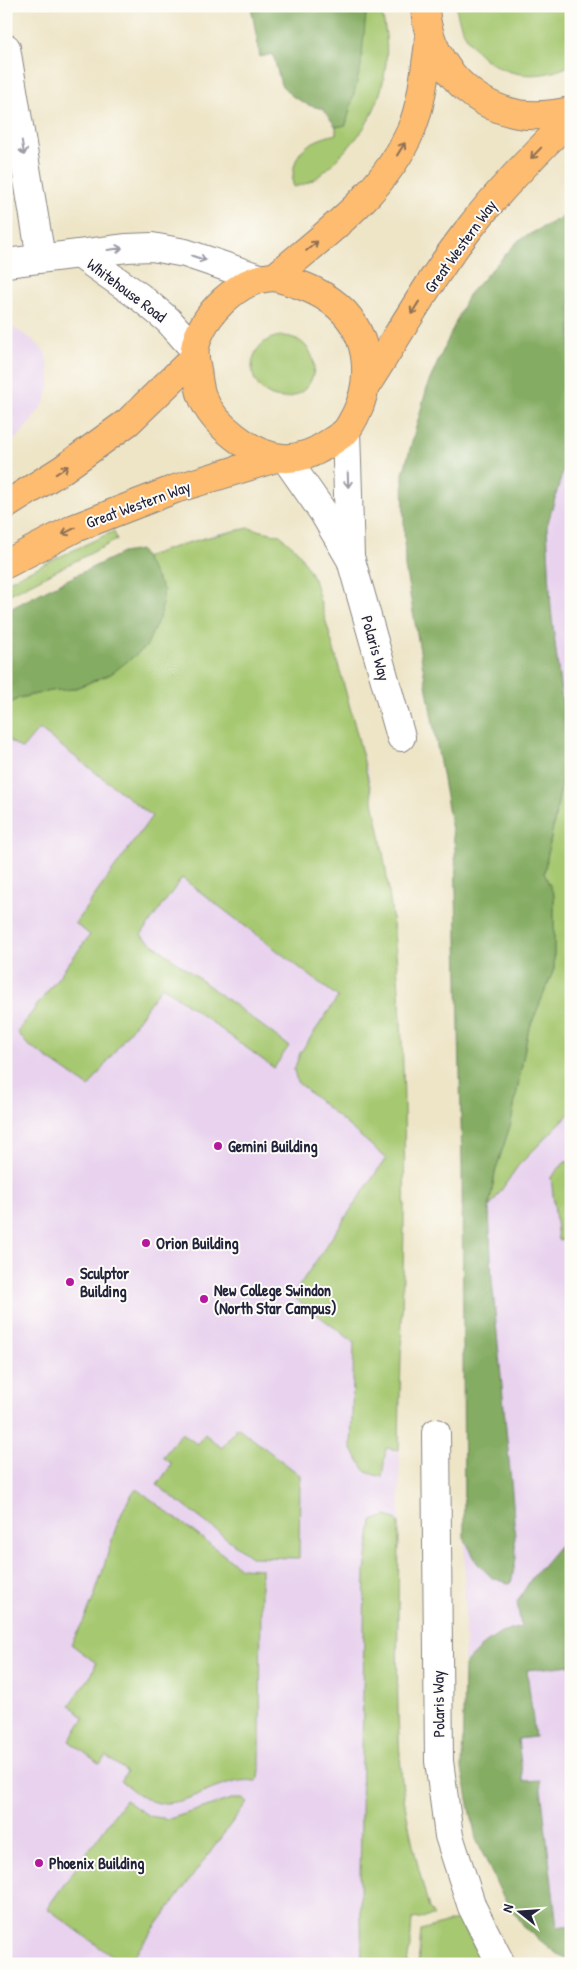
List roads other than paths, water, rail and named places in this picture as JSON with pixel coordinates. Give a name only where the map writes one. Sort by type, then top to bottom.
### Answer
[{"type":"main road","points":[[425,6],[430,36],[440,58],[461,84],[486,102],[519,114],[553,115],[571,111]]},
{"type":"main road","points":[[6,505],[63,469],[128,422],[194,353],[206,321],[217,307],[231,294],[267,278],[327,233],[373,188],[404,144],[412,129],[418,108],[430,36]]},
{"type":"main road","name":"Great Western Way","points":[[366,387],[437,273],[465,234],[512,179],[571,118]]},
{"type":"main road","points":[[194,353],[203,398],[212,413],[241,442],[259,452],[281,458],[307,455],[346,431],[360,405],[366,387],[365,353],[360,338],[345,314],[315,291],[298,283],[267,278]]},
{"type":"main road","name":"Great Western Way","points":[[6,564],[75,528],[112,513],[175,490],[281,458]]},
{"type":"street","points":[[6,48],[42,258]]},
{"type":"street","name":"Whitehouse Road","points":[[6,263],[127,248],[152,247],[185,253],[267,278]]},
{"type":"street","name":"Whitehouse Road","points":[[79,254],[140,297],[168,320],[194,353]]},
{"type":"street","name":"Polaris Way","points":[[346,431],[350,560]]},
{"type":"street","name":"Polaris Way","points":[[281,458],[323,512],[350,560],[401,737]]},
{"type":"street","name":"Polaris Way","points":[[436,1433],[435,1503],[439,1761],[449,1836],[472,1907],[501,1964]]},
{"type":"place","name":"Gemini Building","points":[[218,1146]]},
{"type":"place","name":"Orion Building","points":[[146,1243]]},
{"type":"place","name":"Sculptor Building","points":[[70,1282]]},
{"type":"place","name":"New College Swindon (North Star Campus)","points":[[204,1299]]},
{"type":"place","name":"Phoenix Building","points":[[39,1863]]}]
